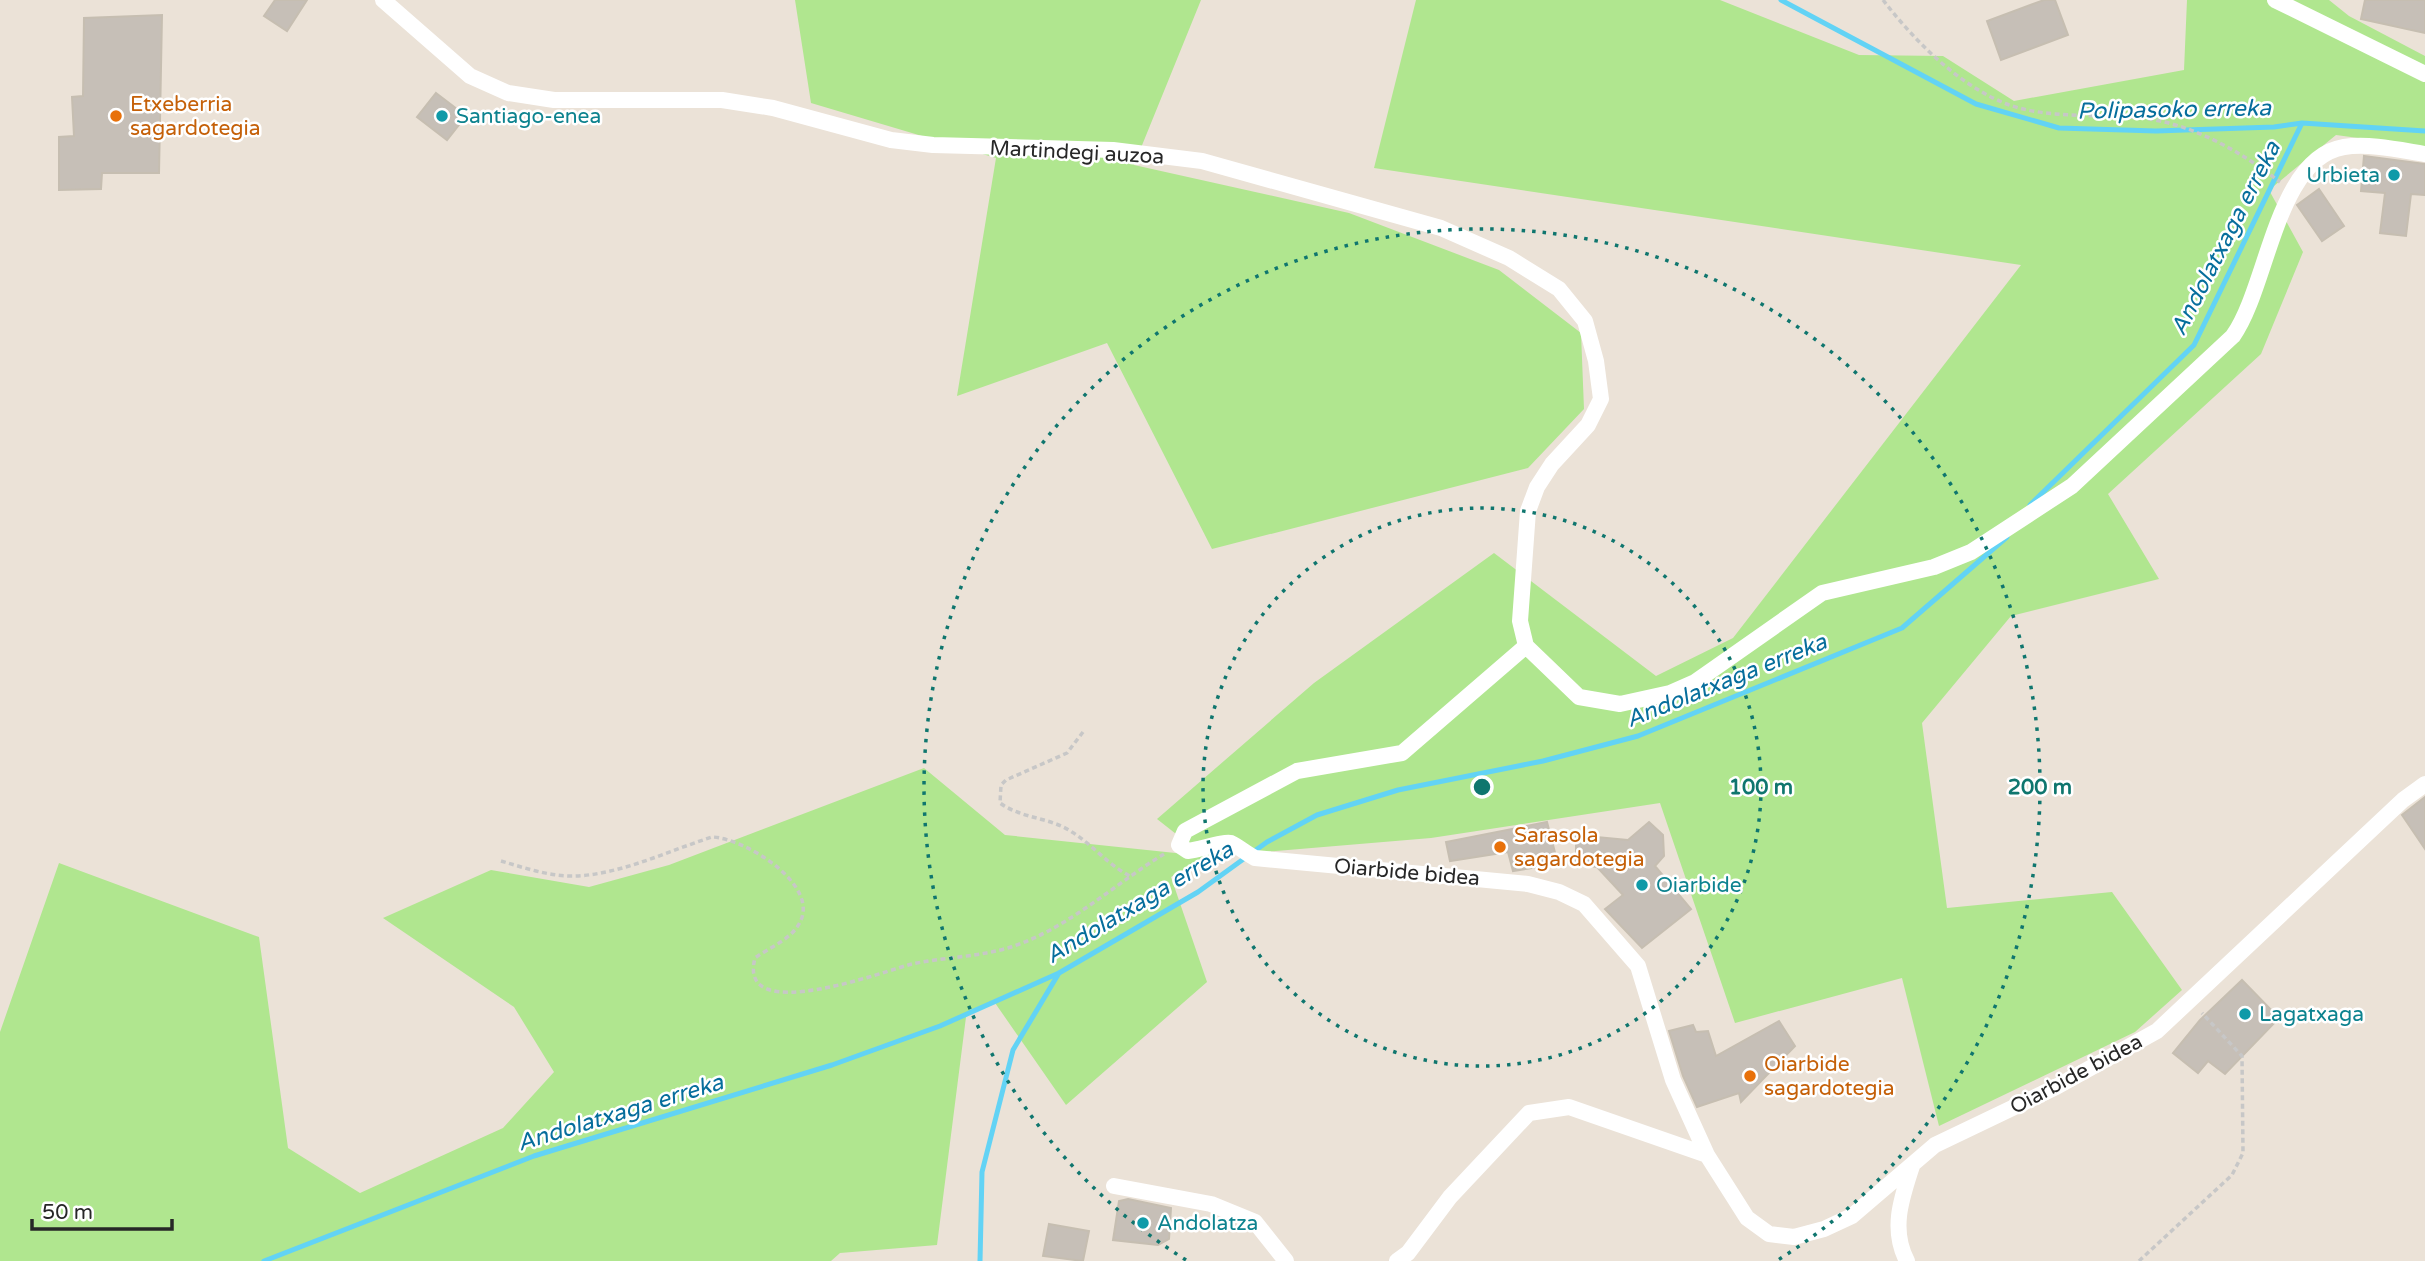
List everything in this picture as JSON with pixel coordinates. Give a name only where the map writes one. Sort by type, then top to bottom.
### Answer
[{"type":"street","name":"Martindegi auzoa","points":[[383,0],[470,76],[508,93],[554,100],[722,100],[773,108],[891,141],[933,145],[1114,150],[1202,162],[1429,225],[1509,258],[1559,289],[1585,321],[1596,361],[1601,399],[1588,425],[1552,464],[1536,487],[1528,511],[1520,621],[1526,646]]},
{"type":"street","points":[[2275,0],[2425,74]]},
{"type":"street","points":[[1179,845],[1185,831],[1297,771],[1402,753],[1526,646],[1579,697],[1620,704],[1670,693],[1695,682],[1822,593],[1934,567],[1971,552],[2072,486],[2221,350],[2245,320],[2290,190],[2326,153],[2345,146],[2425,153]]},
{"type":"street","name":"Oiarbide bidea","points":[[1179,845],[1188,851],[1208,850],[1221,842],[1232,843],[1255,858],[1528,884],[1559,892],[1584,904],[1638,966],[1673,1080],[1707,1155],[1747,1218],[1769,1234],[1794,1237],[1824,1229],[1852,1216],[1935,1145],[2056,1087],[2157,1031],[2403,800],[2425,784]]},
{"type":"street","points":[[1397,1261],[1408,1253],[1450,1197],[1529,1113],[1569,1107],[1707,1155]]},
{"type":"street","points":[[1907,1261],[1903,1253],[1897,1213],[1912,1165]]},
{"type":"street","points":[[1114,1185],[1211,1204],[1255,1222],[1286,1261]]},
{"type":"path","points":[[1883,0],[1918,41],[1970,84],[2004,103],[2028,110],[2143,118],[2179,127],[2237,153],[2290,190]]},
{"type":"path","points":[[1083,732],[1067,753],[1006,780],[1001,785],[1000,803],[1012,812],[1070,830],[1130,876]]},
{"type":"path","points":[[501,861],[541,872],[574,876],[605,872],[712,837],[726,837],[786,874],[801,891],[804,904],[800,921],[790,936],[755,958],[751,970],[756,981],[770,988],[793,993],[852,983],[910,964],[1011,947],[1083,912],[1130,876],[1179,845]]},
{"type":"path","points":[[2139,1261],[2232,1175],[2243,1153],[2242,1056],[2191,1001]]},
{"type":"green space","points":[[795,0],[1201,0],[1134,165],[1349,213],[1499,270],[1581,333],[1584,409],[1528,468],[1212,549],[1107,343],[957,396],[996,158],[811,103]]},
{"type":"green space","points":[[1416,0],[1720,0],[1859,55],[1943,56],[2014,101],[2184,70],[2187,0],[2329,0],[2349,16],[2425,56],[2425,147],[2336,135],[2269,190],[2303,252],[2261,354],[2108,494],[2159,579],[2011,616],[1922,723],[1947,908],[2112,892],[2182,990],[2135,1032],[1939,1126],[1902,978],[1735,1023],[1660,803],[1431,838],[1205,857],[1171,877],[1207,982],[1066,1105],[993,1000],[966,1017],[937,1245],[840,1253],[831,1261],[0,1261],[0,1032],[59,863],[259,937],[288,1148],[360,1193],[503,1128],[554,1072],[514,1007],[383,918],[491,870],[589,887],[669,865],[924,768],[1005,835],[1204,856],[1157,819],[1314,683],[1494,553],[1656,676],[1733,638],[2021,265],[1374,168]]},
{"type":"building","points":[[275,0],[307,0],[287,31],[264,16]]},
{"type":"building","points":[[2044,0],[2055,0],[2068,35],[2001,60],[1987,21]]},
{"type":"building","points":[[2365,0],[2425,0],[2425,33],[2361,19]]},
{"type":"building","name":"Etxeberria sagardotegia","points":[[162,15],[159,173],[102,173],[101,189],[59,190],[59,137],[74,136],[72,97],[83,96],[84,18]]},
{"type":"building","name":"Santiago-enea","points":[[436,93],[466,116],[447,140],[417,117]]},
{"type":"building","name":"Urbieta","points":[[2364,156],[2425,164],[2425,195],[2411,194],[2406,236],[2380,233],[2385,193],[2361,191]]},
{"type":"building","points":[[2319,189],[2344,226],[2322,241],[2297,205]]},
{"type":"building","points":[[2425,797],[2425,849],[2402,815]]},
{"type":"building","name":"Sarasola sagardotegia","points":[[1547,822],[1558,864],[1513,871],[1508,852],[1450,861],[1446,842]]},
{"type":"building","name":"Oiarbide","points":[[1649,822],[1663,835],[1664,856],[1655,866],[1691,909],[1642,948],[1605,909],[1623,895],[1597,867],[1576,864],[1576,835],[1628,840]]},
{"type":"building","points":[[2242,980],[2279,1018],[2225,1074],[2208,1061],[2198,1073],[2173,1053],[2200,1020]]},
{"type":"building","points":[[1779,1021],[1795,1046],[1741,1102],[1739,1093],[1697,1107],[1683,1076],[1669,1031],[1693,1025],[1696,1032],[1708,1031],[1716,1056]]},
{"type":"building","name":"Andolatza","points":[[1128,1199],[1171,1208],[1169,1239],[1158,1245],[1113,1240],[1119,1201]]},
{"type":"building","points":[[1049,1224],[1089,1231],[1083,1261],[1043,1256]]},
{"type":"waterway","name":"Polipasoko erreka","points":[[1781,0],[1976,104],[2059,128],[2156,131],[2274,127],[2302,123],[2425,131]]},
{"type":"waterway","name":"Andolatxaga erreka","points":[[2030,505],[2194,345],[2302,123]]},
{"type":"waterway","name":"Andolatxaga erreka","points":[[264,1261],[534,1156],[832,1065],[940,1026],[1059,973],[1198,892],[1267,842],[1317,815],[1398,790],[1543,761],[1638,736],[1902,628],[2007,537]]},
{"type":"waterway","points":[[980,1261],[982,1172],[1013,1050],[1059,973]]},
{"type":"place","name":"Etxeberria sagardotegia","points":[[116,116]]},
{"type":"place","name":"Santiago-enea","points":[[442,116]]},
{"type":"place","name":"Urbieta","points":[[2394,175]]},
{"type":"place","name":"Sarasola sagardotegia","points":[[1500,847]]},
{"type":"place","name":"Oiarbide","points":[[1642,885]]},
{"type":"place","name":"Lagatxaga","points":[[2245,1014]]},
{"type":"place","name":"Oiarbide sagardotegia","points":[[1750,1076]]},
{"type":"place","name":"Andolatza","points":[[1143,1223]]}]
